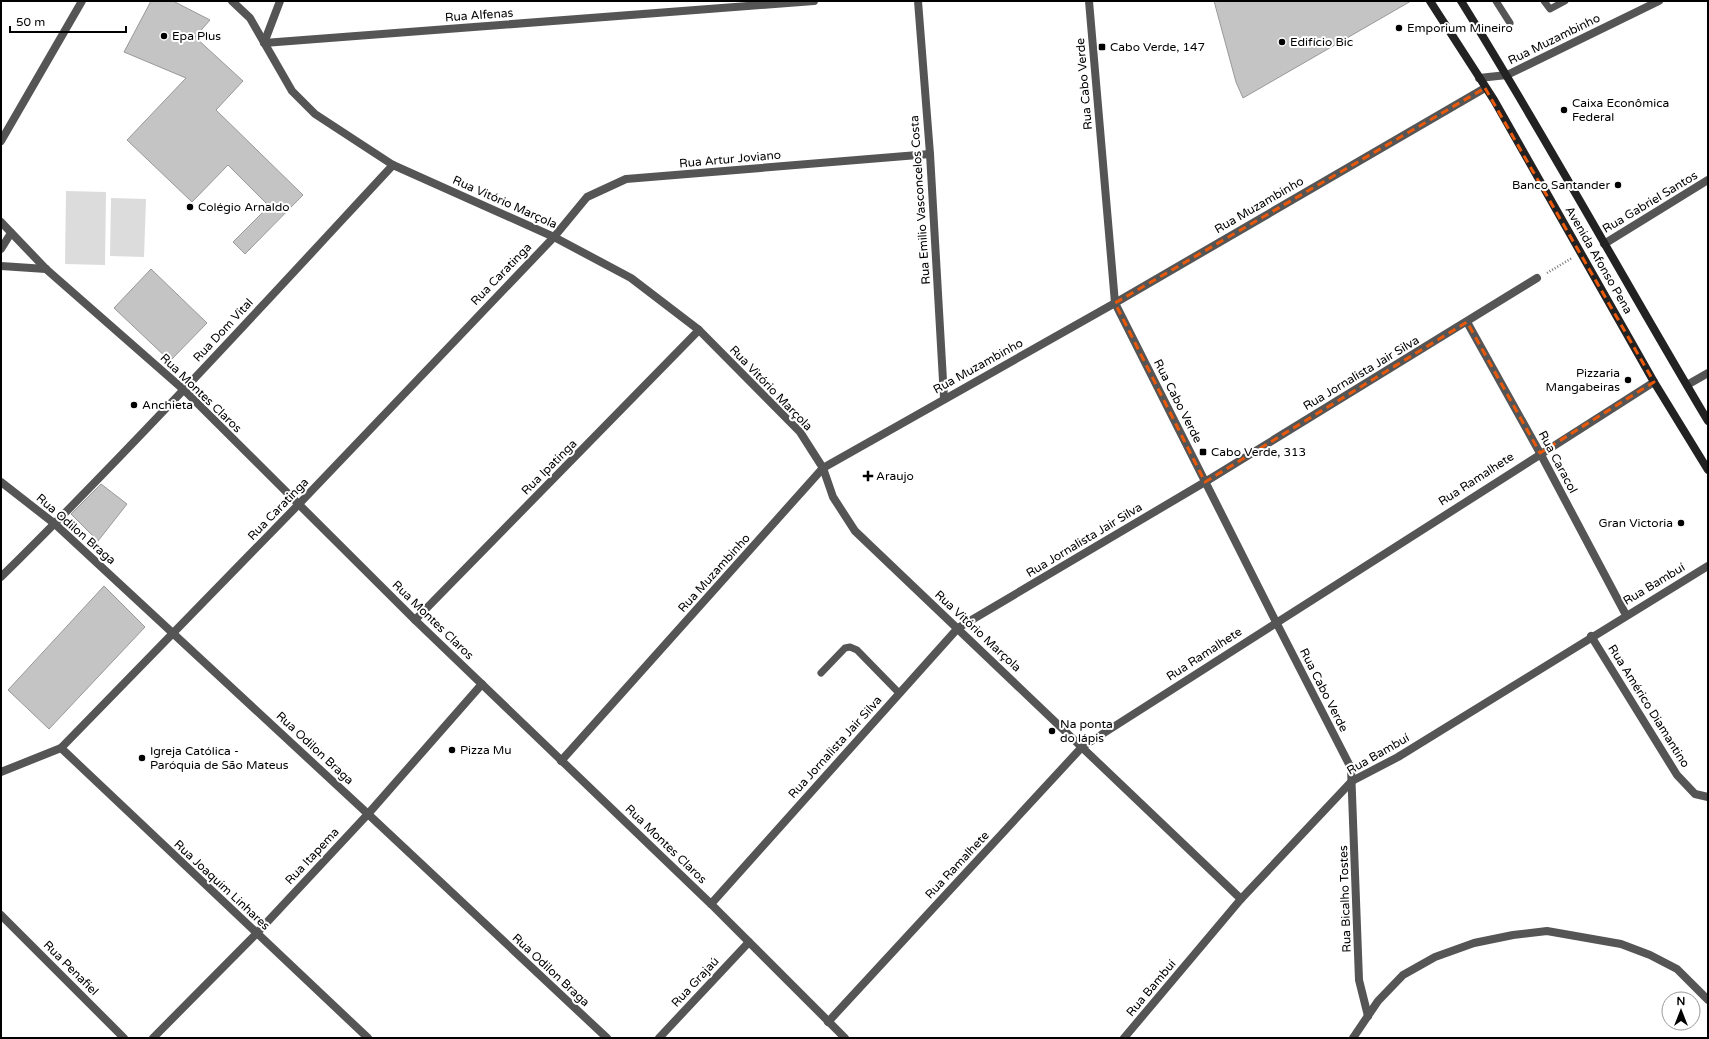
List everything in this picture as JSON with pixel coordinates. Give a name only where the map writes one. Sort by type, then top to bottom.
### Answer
[{"type":"main road","name":"Avenida Afonso Pena","points":[[1430,1],[1480,78],[1654,382],[1708,470]]},
{"type":"main road","name":"Avenida Afonso Pena","points":[[1461,1],[1507,75],[1708,421]]},
{"type":"street","points":[[1,141],[82,1]]},
{"type":"street","name":"Rua Vitório Marçola","points":[[232,1],[250,18],[292,91],[315,114],[393,165],[554,237],[631,278],[699,330],[800,432],[823,468],[832,497],[855,531],[1242,900]]},
{"type":"street","points":[[264,43],[280,1]]},
{"type":"street","name":"Rua Alfenas","points":[[264,43],[726,4],[814,1]]},
{"type":"street","name":"Rua Emilio Vasconcelos Costa","points":[[918,1],[930,154],[944,398]]},
{"type":"street","name":"Rua Cabo Verde","points":[[1089,1],[1115,302],[1351,768],[1352,781]]},
{"type":"street","name":"Rua Muzambinho","points":[[1480,78],[1507,75],[1659,1]]},
{"type":"street","name":"Rua Muzambinho","points":[[561,761],[823,468],[1115,302],[1485,88]]},
{"type":"street","name":"Rua Artur Joviano","points":[[554,237],[587,197],[626,179],[930,154]]},
{"type":"street","name":"Rua Dom Vital","points":[[1,577],[55,524],[184,390],[393,165]]},
{"type":"street","name":"Rua Gabriel Santos","points":[[1604,244],[1708,180]]},
{"type":"street","name":"Rua Montes Claros","points":[[1,222],[46,269],[184,390],[415,620],[711,904],[845,1038]]},
{"type":"street","points":[[1,249],[11,233]]},
{"type":"street","name":"Rua Caratinga","points":[[1,772],[61,748],[174,634],[554,237]]},
{"type":"street","points":[[1,266],[46,269]]},
{"type":"street","name":"Rua Jornalista Jair Silva","points":[[711,904],[958,628],[1205,482],[1537,278]]},
{"type":"street","name":"Rua Caracol","points":[[1467,322],[1540,453],[1626,615]]},
{"type":"street","name":"Rua Ipatinga","points":[[415,620],[699,330]]},
{"type":"street","points":[[1687,385],[1708,373]]},
{"type":"street","name":"Rua Ramalhete","points":[[828,1022],[1082,747],[1540,453],[1654,382]]},
{"type":"street","name":"Rua Odilon Braga","points":[[1,482],[55,524],[368,814],[606,1038]]},
{"type":"street","name":"Rua Bambuí","points":[[1124,1038],[1242,900],[1352,781],[1398,757],[1591,636],[1708,566]]},
{"type":"street","name":"Rua Américo Diamantino","points":[[1591,636],[1677,775],[1695,794],[1708,797]]},
{"type":"street","name":"Rua Itapema","points":[[153,1038],[256,934],[368,814],[482,684]]},
{"type":"street","name":"Rua Joaquim Linhares","points":[[61,748],[256,934],[368,1038]]},
{"type":"street","name":"Rua Bicalho Tostes","points":[[1352,781],[1359,980],[1368,1016]]},
{"type":"street","name":"Rua Penafiel","points":[[1,915],[124,1038]]},
{"type":"street","points":[[1353,1038],[1378,1001],[1403,975],[1435,957],[1474,943],[1513,935],[1547,931],[1621,944],[1650,955],[1677,969],[1708,1000]]},
{"type":"street","name":"Rua Grajaú","points":[[659,1038],[749,942]]},
{"type":"lane","points":[[1496,1],[1510,23]]},
{"type":"lane","points":[[1544,1],[1550,9],[1565,1]]},
{"type":"lane","points":[[821,673],[845,648],[850,646],[857,650],[900,693]]},
{"type":"path","points":[[1557,267],[1581,253]]},
{"type":"highlighted area","points":[[1485,88],[1654,382],[1540,453],[1467,322],[1205,482],[1115,303]]},
{"type":"shaded area","points":[[66,191],[106,192],[105,265],[65,264]]},
{"type":"shaded area","points":[[111,198],[146,199],[144,257],[110,256]]},
{"type":"building","points":[[151,1],[173,1],[210,20],[195,37],[243,81],[216,110],[303,195],[245,254],[233,242],[269,206],[228,165],[192,202],[127,140],[186,78],[124,52]]},
{"type":"building","name":"Edifício Bic","points":[[1214,1],[1411,1],[1243,98],[1236,82]]},
{"type":"building","points":[[151,269],[207,323],[170,361],[114,308]]},
{"type":"building","points":[[101,484],[127,504],[98,541],[71,514]]},
{"type":"building","points":[[104,586],[145,627],[49,729],[8,690]]},
{"type":"place","name":"Emporium Mineiro","points":[[1399,28]]},
{"type":"place","name":"Epa Plus","points":[[164,36]]},
{"type":"place","name":"Edifício Bic","points":[[1282,42]]},
{"type":"place","name":"Cabo Verde, 147","points":[[1102,47]]},
{"type":"place","name":"Caixa Econômica Federal","points":[[1564,110]]},
{"type":"place","name":"Banco Santander","points":[[1618,185]]},
{"type":"place","name":"Colégio Arnaldo","points":[[190,207]]},
{"type":"place","name":"Pizzaria Mangabeiras","points":[[1628,380]]},
{"type":"place","name":"Anchieta","points":[[134,405]]},
{"type":"place","name":"Cabo Verde, 313","points":[[1203,452]]},
{"type":"place","name":"Araujo","points":[[868,476]]},
{"type":"place","name":"Gran Victoria","points":[[1681,523]]},
{"type":"place","name":"Na ponta do lápis","points":[[1052,731]]},
{"type":"place","name":"Pizza Mu","points":[[452,750]]},
{"type":"place","name":"Igreja Católica - Paróquia de São Mateus","points":[[142,758]]}]
